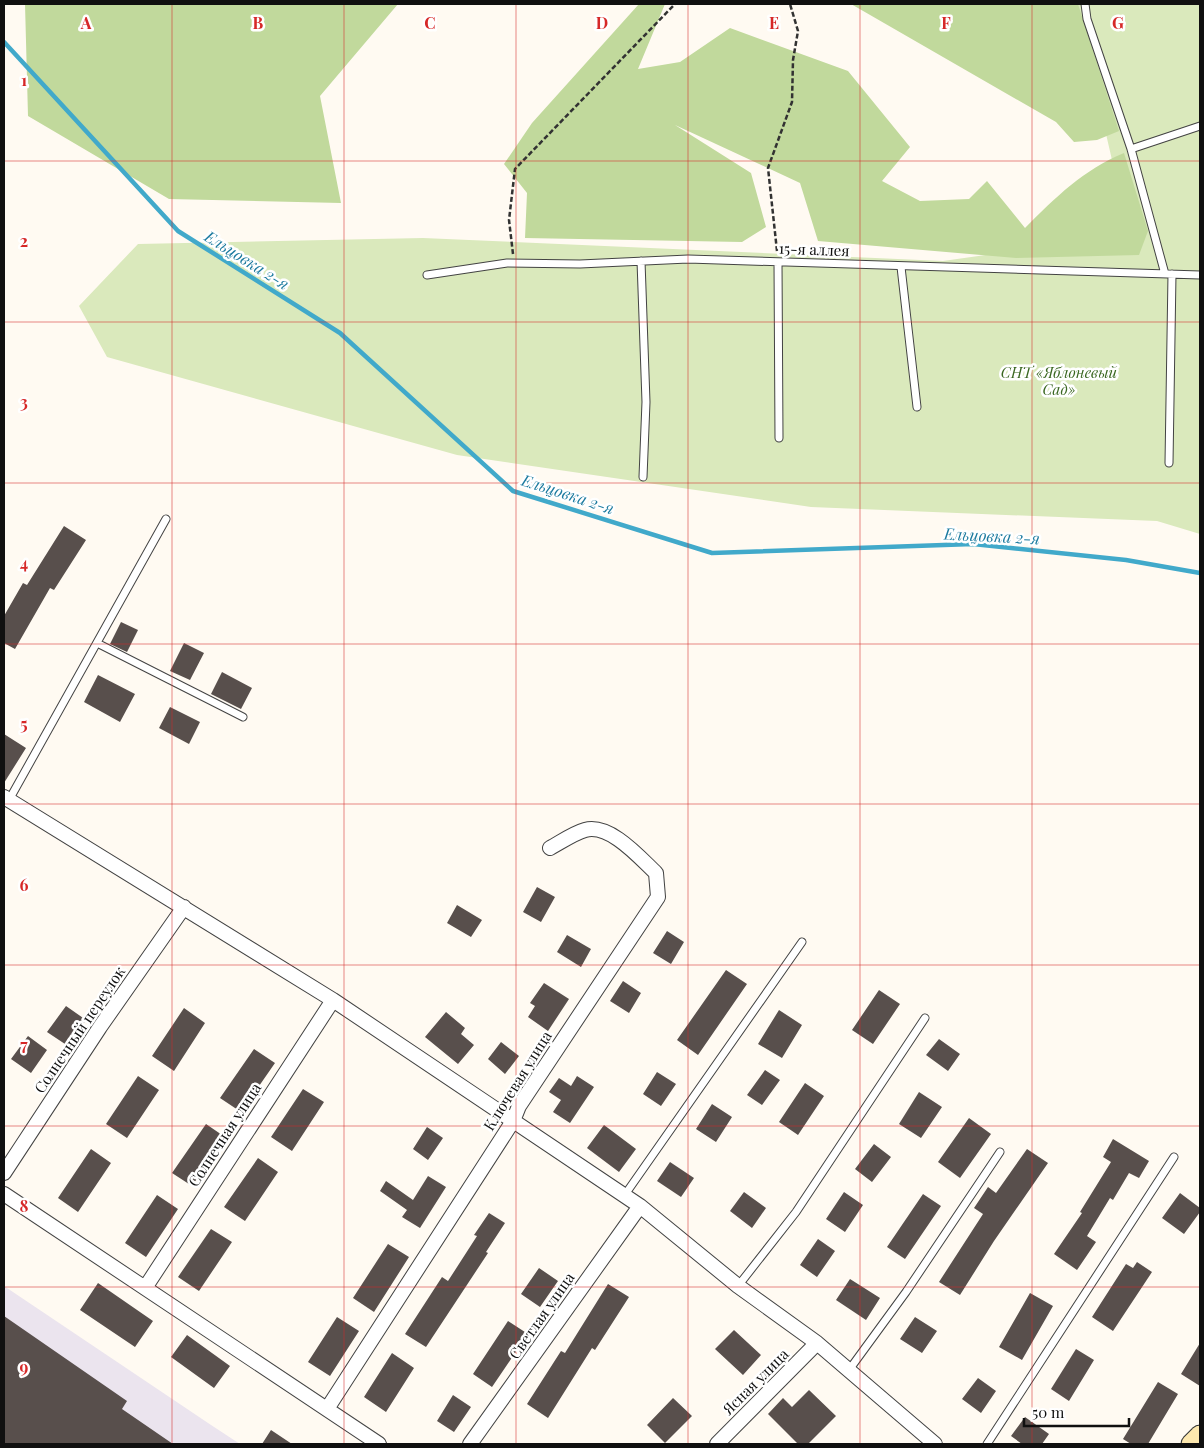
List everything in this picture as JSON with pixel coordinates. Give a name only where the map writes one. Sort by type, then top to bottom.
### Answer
[{"type":"main road","points":[[1191,1444],[1200,1435]]},
{"type":"street","points":[[6,798],[333,1000],[640,1206],[738,1286],[818,1343],[935,1444]]},
{"type":"street","name":"Ключевая улица","points":[[327,1409],[513,1121],[519,1106],[658,897],[656,873],[624,842],[597,829],[585,830],[550,848]]},
{"type":"street","name":"Солнечный переулок","points":[[4,1173],[100,1027],[184,907]]},
{"type":"street","name":"Солнечная улица","points":[[145,1288],[333,1000]]},
{"type":"street","points":[[4,1194],[379,1444]]},
{"type":"street","name":"Светлая улица","points":[[470,1444],[640,1206]]},
{"type":"street","name":"Ясная улица","points":[[717,1444],[818,1343]]},
{"type":"lane","points":[[1085,4],[1087,19],[1131,149],[1168,274],[1169,463]]},
{"type":"lane","points":[[1131,149],[1200,126]]},
{"type":"lane","name":"15-я аллея","points":[[427,275],[514,263],[580,264],[688,259],[1200,276]]},
{"type":"lane","points":[[641,261],[646,402],[643,477]]},
{"type":"lane","points":[[778,262],[779,438]]},
{"type":"lane","points":[[901,267],[917,407]]},
{"type":"lane","points":[[6,798],[97,643],[166,519]]},
{"type":"lane","points":[[97,643],[243,716]]},
{"type":"lane","points":[[624,1196],[802,942]]},
{"type":"lane","points":[[738,1286],[796,1212],[925,1018]]},
{"type":"lane","points":[[849,1370],[906,1292],[1000,1152]]},
{"type":"lane","points":[[987,1444],[1174,1157]]},
{"type":"path","points":[[514,263],[509,220],[515,169],[675,4]]},
{"type":"path","points":[[778,262],[768,168],[792,102],[793,60],[798,31],[790,4]]},
{"type":"shaded area","points":[[4,1286],[211,1425],[240,1444],[4,1444]]},
{"type":"green space","points":[[25,4],[398,4],[320,96],[341,203],[169,199],[28,116]]},
{"type":"green space","points":[[639,4],[665,4],[638,69],[680,62],[730,28],[848,71],[910,147],[882,181],[920,201],[969,199],[987,181],[1025,228],[1071,185],[1109,160],[1124,153],[1148,231],[1139,255],[1016,258],[818,241],[800,183],[675,125],[751,173],[766,227],[742,242],[525,238],[527,193],[504,164],[532,123]]},
{"type":"green space","points":[[851,4],[1078,4],[1119,131],[1097,140],[1074,142],[1056,122]]},
{"type":"green space","name":"СНТ «Яблоневый Сад»","points":[[1076,4],[1200,4],[1200,534],[1157,521],[811,507],[457,455],[107,357],[79,306],[138,244],[423,238],[943,261],[1056,245],[1133,251]]},
{"type":"building","points":[[64,526],[86,540],[54,590],[50,588],[15,649],[4,643],[4,616],[23,583],[27,585]]},
{"type":"building","points":[[121,622],[138,630],[127,652],[110,644]]},
{"type":"building","points":[[184,643],[204,653],[190,680],[170,671]]},
{"type":"building","points":[[222,672],[252,688],[241,709],[211,694]]},
{"type":"building","points":[[98,675],[135,694],[120,722],[84,702]]},
{"type":"building","points":[[170,707],[200,722],[189,744],[159,728]]},
{"type":"building","points":[[4,734],[26,748],[4,783]]},
{"type":"building","points":[[537,887],[555,897],[541,922],[523,912]]},
{"type":"building","points":[[457,905],[482,920],[471,937],[447,923]]},
{"type":"building","points":[[667,931],[684,942],[671,964],[653,953]]},
{"type":"building","points":[[567,935],[591,949],[581,967],[557,952]]},
{"type":"building","points":[[726,970],[747,984],[698,1055],[677,1040]]},
{"type":"building","points":[[623,981],[641,993],[629,1013],[610,1001]]},
{"type":"building","points":[[544,983],[569,999],[548,1031],[528,1017],[535,1006],[530,1003]]},
{"type":"building","points":[[879,990],[900,1004],[873,1044],[852,1030]]},
{"type":"building","points":[[66,1006],[86,1020],[68,1046],[47,1032]]},
{"type":"building","points":[[184,1008],[205,1023],[174,1071],[152,1056]]},
{"type":"building","points":[[779,1010],[802,1025],[782,1058],[758,1044]]},
{"type":"building","points":[[446,1012],[465,1028],[461,1034],[474,1045],[458,1064],[425,1037]]},
{"type":"building","points":[[28,1036],[47,1050],[31,1073],[11,1059]]},
{"type":"building","points":[[939,1039],[960,1054],[948,1071],[926,1055]]},
{"type":"building","points":[[501,1042],[519,1056],[505,1074],[488,1059]]},
{"type":"building","points":[[254,1049],[275,1063],[241,1112],[220,1098]]},
{"type":"building","points":[[765,1070],[780,1080],[762,1105],[747,1095]]},
{"type":"building","points":[[657,1072],[676,1084],[661,1106],[643,1094]]},
{"type":"building","points":[[138,1076],[159,1090],[127,1138],[106,1124]]},
{"type":"building","points":[[577,1076],[594,1087],[570,1123],[553,1112],[561,1100],[549,1092],[559,1078],[571,1086]]},
{"type":"building","points":[[805,1083],[824,1096],[798,1135],[779,1122]]},
{"type":"building","points":[[303,1089],[324,1102],[292,1151],[271,1137]]},
{"type":"building","points":[[919,1092],[942,1107],[921,1138],[899,1124]]},
{"type":"building","points":[[712,1104],[732,1117],[716,1142],[696,1129]]},
{"type":"building","points":[[969,1118],[991,1134],[960,1178],[938,1162]]},
{"type":"building","points":[[206,1124],[225,1137],[192,1186],[172,1173]]},
{"type":"building","points":[[604,1125],[636,1149],[619,1172],[587,1148]]},
{"type":"building","points":[[427,1127],[443,1138],[428,1160],[413,1149]]},
{"type":"building","points":[[1113,1139],[1149,1161],[1139,1178],[1129,1173],[1113,1200],[1110,1198],[1087,1236],[1096,1242],[1077,1270],[1054,1254],[1082,1213],[1080,1212],[1111,1162],[1103,1157]]},
{"type":"building","points":[[874,1144],[891,1157],[872,1182],[855,1169]]},
{"type":"building","points":[[91,1149],[111,1163],[78,1212],[58,1198]]},
{"type":"building","points":[[1027,1149],[1048,1163],[994,1241],[960,1295],[939,1282],[983,1214],[974,1208],[988,1187],[996,1193]]},
{"type":"building","points":[[258,1158],[278,1172],[245,1221],[224,1207]]},
{"type":"building","points":[[670,1162],[694,1178],[681,1197],[657,1181]]},
{"type":"building","points":[[428,1176],[446,1187],[420,1228],[402,1217],[407,1210],[380,1191],[386,1181],[413,1200]]},
{"type":"building","points":[[744,1192],[766,1208],[752,1228],[730,1211]]},
{"type":"building","points":[[844,1192],[863,1205],[845,1232],[826,1219]]},
{"type":"building","points":[[1180,1193],[1200,1208],[1200,1212],[1184,1234],[1162,1218]]},
{"type":"building","points":[[923,1194],[941,1206],[905,1259],[887,1247]]},
{"type":"building","points":[[157,1195],[178,1209],[146,1257],[125,1243]]},
{"type":"building","points":[[489,1213],[505,1223],[486,1252],[488,1253],[426,1347],[405,1334],[442,1277],[448,1281],[477,1236],[474,1235]]},
{"type":"building","points":[[211,1229],[232,1242],[199,1291],[178,1277]]},
{"type":"building","points":[[818,1239],[835,1251],[817,1277],[800,1265]]},
{"type":"building","points":[[388,1244],[409,1257],[374,1312],[353,1298]]},
{"type":"building","points":[[1137,1262],[1152,1272],[1113,1331],[1092,1317],[1126,1264],[1133,1268]]},
{"type":"building","points":[[539,1268],[558,1281],[540,1307],[521,1294]]},
{"type":"building","points":[[850,1279],[880,1298],[866,1320],[836,1300]]},
{"type":"building","points":[[98,1283],[153,1321],[135,1347],[80,1310]]},
{"type":"building","points":[[608,1284],[629,1297],[595,1350],[592,1348],[548,1418],[527,1404],[561,1351],[565,1353]]},
{"type":"building","points":[[1030,1293],[1053,1306],[1022,1360],[999,1347]]},
{"type":"building","points":[[4,1316],[127,1401],[122,1409],[173,1444],[4,1444]]},
{"type":"building","points":[[337,1317],[359,1331],[330,1376],[308,1362]]},
{"type":"building","points":[[915,1317],[937,1331],[922,1353],[900,1339]]},
{"type":"building","points":[[508,1321],[528,1334],[492,1387],[473,1374]]},
{"type":"building","points":[[734,1330],[761,1355],[743,1375],[715,1349]]},
{"type":"building","points":[[187,1335],[230,1366],[214,1388],[171,1357]]},
{"type":"building","points":[[1200,1343],[1200,1386],[1181,1374]]},
{"type":"building","points":[[1076,1349],[1094,1360],[1069,1401],[1051,1389]]},
{"type":"building","points":[[392,1353],[414,1368],[386,1412],[364,1397]]},
{"type":"building","points":[[978,1378],[996,1391],[981,1413],[962,1399]]},
{"type":"building","points":[[1158,1382],[1178,1394],[1148,1444],[1131,1444],[1123,1439]]},
{"type":"building","points":[[809,1390],[836,1416],[808,1444],[798,1444],[768,1414],[783,1398],[792,1407]]},
{"type":"building","points":[[453,1395],[471,1407],[454,1432],[437,1421]]},
{"type":"building","points":[[673,1398],[692,1416],[665,1443],[647,1425]]},
{"type":"building","points":[[1025,1417],[1049,1434],[1042,1444],[1022,1444],[1011,1436]]},
{"type":"building","points":[[271,1430],[292,1444],[262,1444]]},
{"type":"waterway","name":"Ельцовка 2-я","points":[[4,42],[178,231],[340,333],[513,491],[712,553],[973,544],[1126,560],[1200,573]]}]
